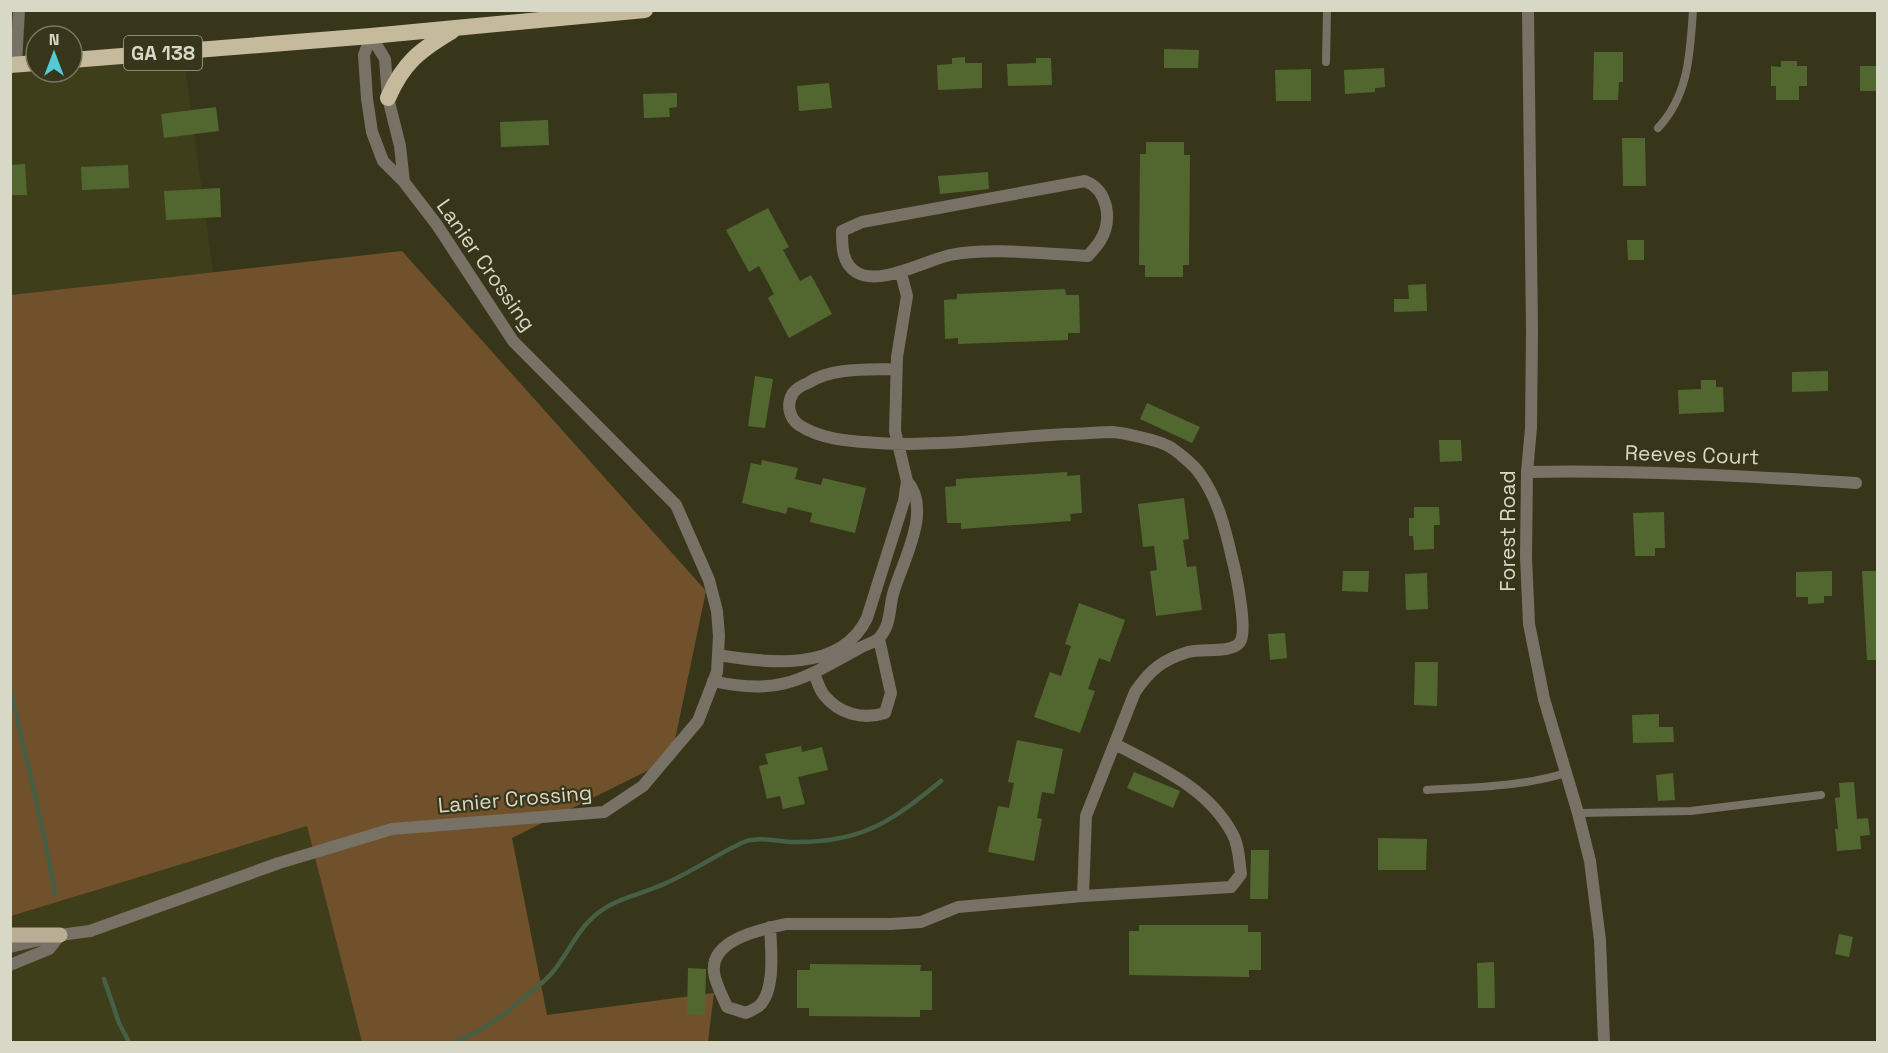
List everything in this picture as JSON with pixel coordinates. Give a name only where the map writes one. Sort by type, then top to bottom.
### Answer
[{"type":"highway","name":"GA 138","points":[[84,59],[371,36],[645,10]]},
{"type":"highway","points":[[388,98],[394,83],[410,60],[422,49],[458,28]]},
{"type":"main road","points":[[10,935],[60,935]]},
{"type":"street","points":[[15,60],[19,10]]},
{"type":"street","name":"Forest Road","points":[[1528,10],[1532,331],[1526,557],[1529,624],[1544,699],[1590,861],[1600,940],[1604,1042]]},
{"type":"street","points":[[371,36],[385,59],[388,98],[400,146],[404,182]]},
{"type":"street","name":"Lanier Crossing","points":[[10,947],[60,935],[90,931],[279,863],[392,829],[604,812],[643,786],[698,721],[717,672],[718,619],[709,580],[676,505],[513,341],[437,225],[404,182],[382,162],[372,132],[364,55],[371,36]]},
{"type":"street","points":[[1085,181],[1096,185],[1107,204],[1101,239],[1088,256],[978,252],[949,255],[901,273],[870,276],[857,273],[847,263],[842,249],[842,231],[862,222],[1085,181]]},
{"type":"street","points":[[718,655],[765,662],[798,662],[842,647],[861,630],[867,618],[904,501],[906,481],[895,430],[896,369],[907,296],[901,273]]},
{"type":"street","points":[[896,369],[828,374],[811,381],[793,393],[789,408],[793,420],[810,432],[831,438],[898,444],[1114,432],[1167,445],[1199,472],[1214,496],[1223,523],[1238,590],[1243,635],[1240,644],[1231,649],[1190,652],[1162,664],[1147,674],[1135,692],[1086,816],[1083,896]]},
{"type":"street","name":"Reeves Court","points":[[1527,472],[1606,471],[1856,483]]},
{"type":"street","points":[[713,681],[739,687],[787,684],[814,673],[879,639],[889,622],[893,595],[912,540],[916,519],[917,505],[913,488],[906,481]]},
{"type":"street","points":[[814,673],[823,694],[842,710],[873,717],[885,713],[891,693],[879,639]]},
{"type":"street","points":[[770,927],[769,989],[760,1005],[746,1013],[727,1007],[713,971],[717,954],[742,934],[770,927],[786,924],[921,922],[958,907],[1083,896],[1231,887],[1241,874],[1238,851],[1233,834],[1217,811],[1190,785],[1115,744]]},
{"type":"street","points":[[10,965],[49,949],[60,935]]},
{"type":"lane","points":[[1326,62],[1327,10]]},
{"type":"lane","points":[[1658,128],[1670,114],[1681,93],[1689,66],[1693,10]]},
{"type":"lane","points":[[1427,789],[1492,787],[1566,773]]},
{"type":"lane","points":[[1578,813],[1691,811],[1821,795]]},
{"type":"shaded area","points":[[182,44],[213,273],[11,295],[10,59],[24,58],[24,84],[84,84],[84,53]]},
{"type":"shaded area","points":[[402,251],[706,591],[671,759],[512,838],[547,1015],[714,993],[708,1042],[362,1042],[307,826],[11,916],[11,295]]},
{"type":"shaded area","points":[[307,825],[362,1042],[11,1042],[11,916]]},
{"type":"building","points":[[1164,49],[1199,50],[1198,68],[1164,68]]},
{"type":"building","points":[[1594,52],[1623,52],[1623,82],[1619,82],[1618,100],[1593,100]]},
{"type":"building","points":[[965,57],[965,63],[982,63],[982,88],[938,90],[937,65],[952,64],[952,58]]},
{"type":"building","points":[[1036,58],[1051,58],[1052,85],[1008,86],[1007,64],[1036,63]]},
{"type":"building","points":[[1781,61],[1797,61],[1797,66],[1807,66],[1807,86],[1799,86],[1799,100],[1776,100],[1776,86],[1771,86],[1771,66],[1781,67]]},
{"type":"building","points":[[1860,66],[1878,66],[1878,91],[1860,91]]},
{"type":"building","points":[[1384,68],[1385,87],[1375,88],[1375,92],[1345,94],[1344,70]]},
{"type":"building","points":[[1311,69],[1311,101],[1276,101],[1275,70]]},
{"type":"building","points":[[829,83],[832,108],[799,111],[797,86]]},
{"type":"building","points":[[677,93],[677,107],[669,108],[670,117],[644,118],[643,94]]},
{"type":"building","points":[[216,107],[219,131],[164,138],[161,114]]},
{"type":"building","points":[[548,120],[549,145],[501,147],[500,122]]},
{"type":"building","points":[[1622,138],[1645,138],[1646,186],[1623,186]]},
{"type":"building","points":[[1146,142],[1184,142],[1184,155],[1190,155],[1189,265],[1183,265],[1183,277],[1145,277],[1145,265],[1139,265],[1140,154],[1146,154]]},
{"type":"building","points":[[25,164],[27,195],[10,195],[10,165]]},
{"type":"building","points":[[128,165],[129,188],[82,190],[81,167]]},
{"type":"building","points":[[988,172],[989,189],[940,194],[938,176]]},
{"type":"building","points":[[220,188],[221,217],[166,220],[164,191]]},
{"type":"building","points":[[768,208],[789,247],[783,250],[800,281],[811,275],[832,314],[789,338],[768,298],[774,294],[759,266],[749,272],[726,230]]},
{"type":"building","points":[[1627,240],[1644,240],[1644,260],[1628,260]]},
{"type":"building","points":[[1426,284],[1427,311],[1394,312],[1394,299],[1409,299],[1408,285]]},
{"type":"building","points":[[1065,289],[1066,295],[1079,295],[1080,333],[1068,333],[1068,340],[958,344],[958,338],[945,339],[944,300],[957,299],[957,294]]},
{"type":"building","points":[[1828,371],[1828,391],[1792,392],[1792,372]]},
{"type":"building","points":[[755,376],[773,379],[765,428],[748,426]]},
{"type":"building","points":[[1701,380],[1716,380],[1716,387],[1723,387],[1724,412],[1679,414],[1678,390],[1701,389]]},
{"type":"building","points":[[1147,403],[1200,427],[1192,443],[1140,419]]},
{"type":"building","points":[[1439,440],[1461,440],[1462,461],[1440,462]]},
{"type":"building","points":[[762,460],[798,468],[795,479],[821,485],[823,478],[866,488],[855,533],[810,522],[812,513],[788,507],[786,514],[742,503],[751,463],[761,465]]},
{"type":"building","points":[[1067,472],[1067,476],[1080,475],[1082,513],[1070,514],[1071,521],[961,529],[961,523],[947,523],[945,487],[956,486],[956,479]]},
{"type":"building","points":[[1184,498],[1189,539],[1183,540],[1187,567],[1196,566],[1202,610],[1156,616],[1150,571],[1157,570],[1154,546],[1143,547],[1138,504]]},
{"type":"building","points":[[1414,507],[1439,507],[1440,525],[1434,525],[1434,549],[1414,550],[1413,536],[1409,536],[1409,518],[1414,518]]},
{"type":"building","points":[[1664,512],[1665,548],[1655,548],[1655,556],[1635,556],[1633,513]]},
{"type":"building","points":[[1343,571],[1369,571],[1368,592],[1342,591]]},
{"type":"building","points":[[1832,571],[1832,596],[1824,596],[1824,603],[1808,604],[1808,597],[1796,597],[1796,572]]},
{"type":"building","points":[[1862,571],[1878,571],[1878,660],[1867,660]]},
{"type":"building","points":[[1427,573],[1428,609],[1406,610],[1405,574]]},
{"type":"building","points":[[1079,603],[1125,620],[1110,662],[1099,658],[1088,689],[1095,691],[1080,733],[1034,717],[1050,672],[1061,676],[1071,646],[1065,644]]},
{"type":"building","points":[[1285,633],[1287,658],[1270,660],[1268,634]]},
{"type":"building","points":[[1415,662],[1438,662],[1437,706],[1414,705]]},
{"type":"building","points":[[1659,714],[1659,727],[1673,727],[1674,742],[1633,743],[1632,715]]},
{"type":"building","points":[[1017,740],[1063,749],[1054,794],[1042,792],[1037,818],[1042,819],[1034,861],[988,852],[998,806],[1009,808],[1014,783],[1008,782]]},
{"type":"building","points":[[801,746],[802,752],[822,747],[828,770],[798,777],[805,804],[783,809],[780,796],[767,799],[759,766],[768,764],[765,754]]},
{"type":"building","points":[[1134,772],[1180,791],[1173,808],[1127,788]]},
{"type":"building","points":[[1673,773],[1675,800],[1658,801],[1656,775]]},
{"type":"building","points":[[1854,782],[1857,819],[1868,818],[1870,835],[1860,836],[1861,849],[1837,851],[1835,829],[1838,829],[1835,798],[1840,797],[1839,783]]},
{"type":"building","points":[[1378,838],[1427,839],[1426,870],[1378,870]]},
{"type":"building","points":[[1251,850],[1269,850],[1268,899],[1250,899]]},
{"type":"building","points":[[1139,925],[1248,925],[1248,932],[1261,932],[1261,970],[1249,970],[1249,977],[1129,975],[1129,931],[1139,931]]},
{"type":"building","points":[[1839,934],[1853,937],[1849,957],[1835,954]]},
{"type":"building","points":[[1494,962],[1495,1008],[1478,1008],[1477,963]]},
{"type":"building","points":[[810,964],[921,965],[920,971],[932,971],[932,1010],[920,1010],[920,1017],[809,1016],[809,1008],[797,1008],[797,970],[810,970]]},
{"type":"building","points":[[688,968],[706,969],[705,1015],[687,1014]]},
{"type":"waterway","points":[[10,687],[40,817],[55,895]]},
{"type":"waterway","points":[[455,1042],[493,1021],[542,983],[557,967],[584,927],[605,908],[656,888],[750,840],[818,841],[857,834],[890,819],[941,781]]},
{"type":"waterway","points":[[104,979],[119,1023],[129,1042]]}]
